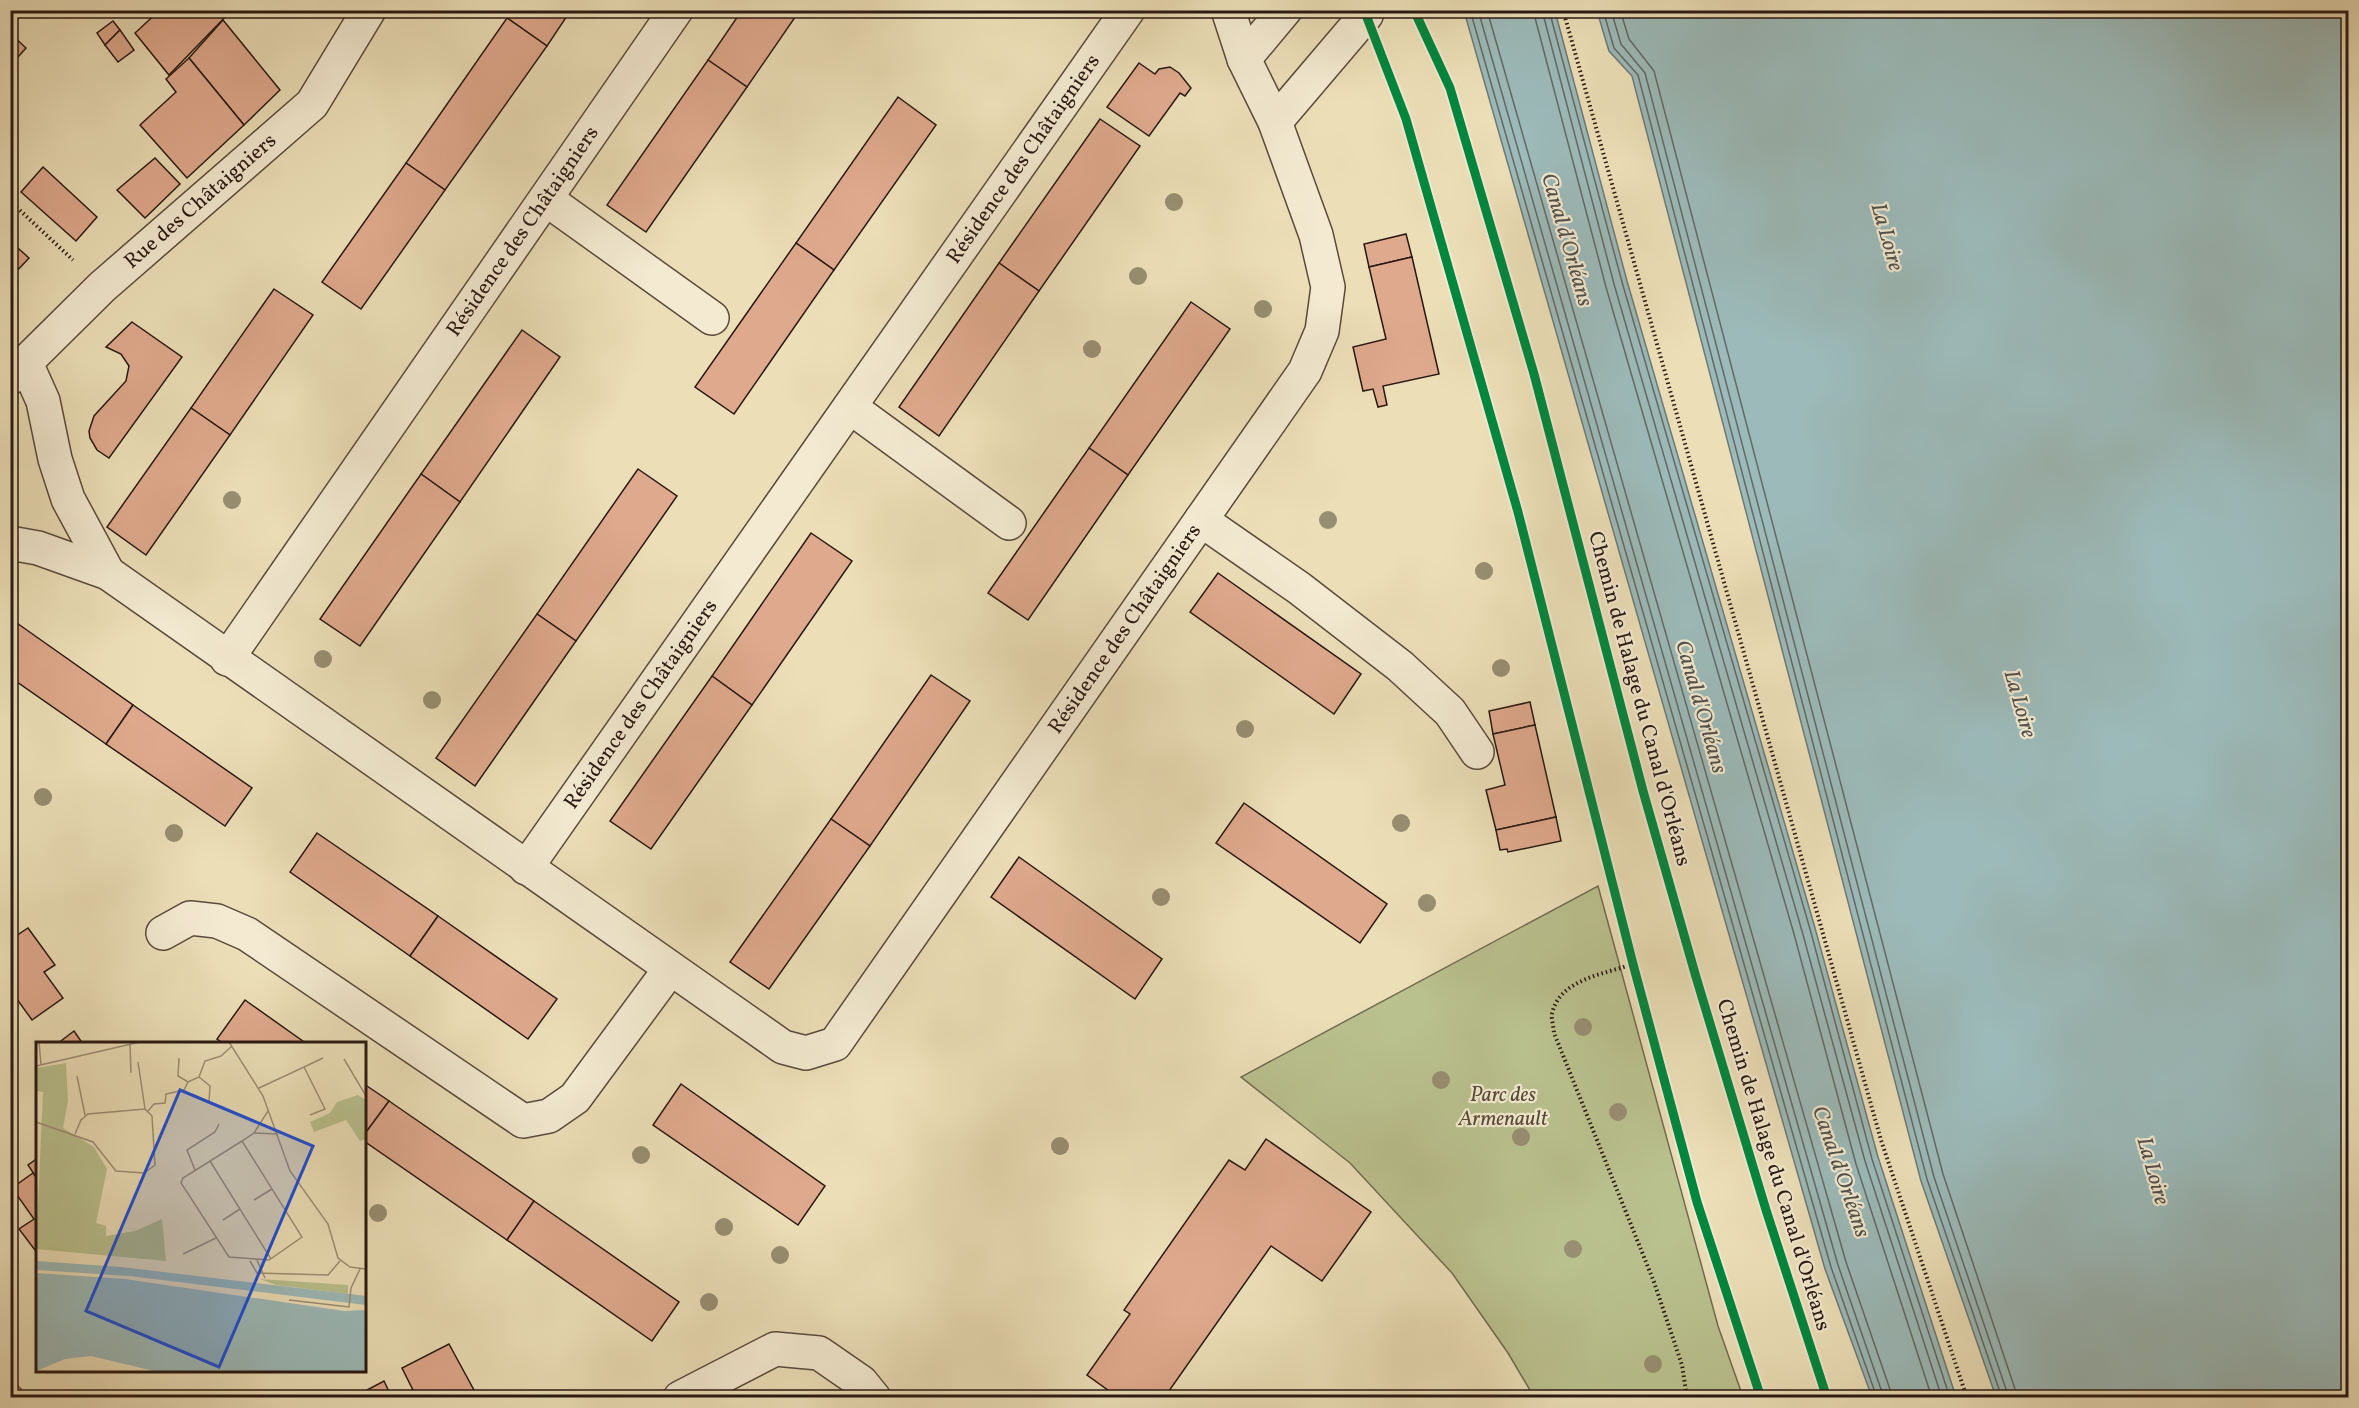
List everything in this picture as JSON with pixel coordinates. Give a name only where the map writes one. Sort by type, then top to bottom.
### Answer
[{"type":"street","name":"Rue des Châtaigniers","points":[[18,370],[102,287],[312,104],[369,10]]},
{"type":"street","name":"Résidence des Châtaigniers","points":[[227,659],[676,10]]},
{"type":"street","name":"Résidence des Châtaigniers","points":[[526,868],[1128,10]]},
{"type":"street","name":"Résidence des Châtaigniers","points":[[10,543],[38,548],[108,573],[227,659],[783,1047],[806,1053],[835,1044],[1305,370],[1322,331],[1328,287],[1316,235],[1275,122],[1244,59],[1228,10]]},
{"type":"street","points":[[1244,59],[1285,10]]},
{"type":"street","points":[[1275,122],[1365,13]]},
{"type":"street","points":[[546,199],[711,318]]},
{"type":"street","points":[[18,370],[43,401],[55,459],[69,499],[108,573]]},
{"type":"street","points":[[850,407],[1009,523]]},
{"type":"street","points":[[1201,520],[1299,588],[1400,666],[1450,712],[1477,752]]},
{"type":"street","points":[[163,933],[189,918],[217,921],[247,934],[523,1121],[549,1116],[574,1098],[670,969]]},
{"type":"street","points":[[680,1398],[775,1349],[819,1353],[861,1382],[874,1398]]},
{"type":"lane","points":[[10,1394],[14,1398]]},
{"type":"path","points":[[1563,10],[1881,1140],[1967,1398]]},
{"type":"path","points":[[10,201],[102,287]]},
{"type":"path","points":[[1633,964],[1576,982],[1561,996],[1551,1015],[1554,1033],[1654,1282],[1682,1365],[1687,1398]]},
{"type":"green space","name":"Parc des Armenault","points":[[1598,886],[1718,1326],[1743,1397],[1534,1397],[1508,1353],[1452,1273],[1350,1163],[1241,1077]]},
{"type":"water","name":"Canal d'Orléans","points":[[1464,11],[1555,11],[1627,281],[1815,928],[1878,1157],[1956,1397],[1872,1397],[1825,1269]]},
{"type":"water","name":"La Loire","points":[[1597,11],[2348,11],[2348,1397],[1996,1397],[1921,1181],[1632,76],[1609,51]]},
{"type":"building","points":[[160,10],[232,10],[169,75],[135,33]]},
{"type":"building","points":[[512,10],[571,10],[547,46],[507,18]]},
{"type":"building","points":[[742,10],[800,10],[747,87],[708,60]]},
{"type":"building","points":[[507,18],[547,46],[445,190],[406,163]]},
{"type":"building","points":[[223,20],[280,90],[244,125],[189,58]]},
{"type":"building","points":[[113,21],[120,30],[105,45],[97,33]]},
{"type":"building","points":[[120,30],[134,50],[118,62],[105,45]]},
{"type":"building","points":[[10,33],[26,48],[10,66]]},
{"type":"building","points":[[189,58],[244,125],[187,178],[140,125],[176,92],[166,79]]},
{"type":"building","points":[[708,60],[747,87],[646,232],[607,205]]},
{"type":"building","points":[[1139,63],[1155,74],[1159,69],[1170,67],[1179,73],[1191,88],[1185,96],[1180,93],[1149,136],[1107,107]]},
{"type":"building","points":[[898,97],[936,125],[834,270],[796,243]]},
{"type":"building","points":[[1100,119],[1140,146],[1039,291],[999,263]]},
{"type":"building","points":[[155,158],[180,184],[145,218],[117,190]]},
{"type":"building","points":[[406,163],[445,190],[361,309],[322,282]]},
{"type":"building","points":[[43,167],[97,217],[76,241],[21,192]]},
{"type":"building","points":[[1406,234],[1412,257],[1369,267],[1364,244]]},
{"type":"building","points":[[10,241],[29,258],[10,278]]},
{"type":"building","points":[[796,243],[834,270],[734,414],[695,387]]},
{"type":"building","points":[[1412,257],[1439,374],[1383,386],[1387,405],[1378,407],[1373,389],[1363,391],[1353,347],[1386,339],[1369,267]]},
{"type":"building","points":[[999,263],[1039,291],[939,436],[899,407]]},
{"type":"building","points":[[274,289],[313,315],[230,435],[191,408]]},
{"type":"building","points":[[1191,302],[1230,329],[1128,475],[1089,448]]},
{"type":"building","points":[[132,322],[182,357],[109,458],[97,450],[89,431],[94,416],[126,381],[129,366],[121,354],[106,347]]},
{"type":"building","points":[[522,330],[560,357],[460,502],[421,474]]},
{"type":"building","points":[[191,408],[230,435],[146,555],[107,527]]},
{"type":"building","points":[[1089,448],[1128,475],[1028,620],[988,593]]},
{"type":"building","points":[[638,469],[677,496],[576,641],[537,614]]},
{"type":"building","points":[[421,474],[460,502],[360,646],[320,619]]},
{"type":"building","points":[[811,533],[852,561],[752,705],[712,676]]},
{"type":"building","points":[[1218,573],[1361,674],[1334,714],[1190,612]]},
{"type":"building","points":[[537,614],[576,641],[475,786],[436,758]]},
{"type":"building","points":[[14,621],[133,705],[106,744],[10,677],[10,626]]},
{"type":"building","points":[[931,675],[970,701],[870,846],[831,819]]},
{"type":"building","points":[[712,676],[752,705],[651,849],[610,821]]},
{"type":"building","points":[[1530,702],[1535,725],[1493,734],[1489,711]]},
{"type":"building","points":[[133,705],[252,788],[225,826],[106,744]]},
{"type":"building","points":[[1535,725],[1556,817],[1496,830],[1486,790],[1505,785],[1493,734]]},
{"type":"building","points":[[1244,803],[1387,904],[1360,943],[1216,843]]},
{"type":"building","points":[[1556,817],[1561,841],[1508,852],[1507,849],[1500,850],[1496,830]]},
{"type":"building","points":[[831,819],[870,846],[769,989],[730,962]]},
{"type":"building","points":[[317,833],[438,916],[410,956],[290,872]]},
{"type":"building","points":[[1019,857],[1162,959],[1135,999],[991,897]]},
{"type":"building","points":[[438,916],[557,999],[528,1039],[410,956]]},
{"type":"building","points":[[28,928],[55,965],[44,972],[63,998],[32,1020],[14,995],[10,998],[10,940]]},
{"type":"building","points":[[245,1000],[304,1042],[221,1042],[217,1039]]},
{"type":"building","points":[[74,1031],[82,1042],[60,1042]]},
{"type":"building","points":[[681,1084],[825,1186],[798,1225],[653,1125]]},
{"type":"building","points":[[366,1085],[389,1101],[366,1132]]},
{"type":"building","points":[[389,1101],[534,1201],[507,1240],[366,1142],[366,1132]]},
{"type":"building","points":[[1266,1139],[1371,1212],[1322,1281],[1271,1246],[1164,1398],[1119,1398],[1087,1375],[1130,1314],[1124,1310],[1229,1160],[1245,1170]]},
{"type":"building","points":[[36,1159],[36,1177],[28,1165]]},
{"type":"building","points":[[33,1173],[36,1177],[36,1251],[19,1229],[34,1219],[12,1188]]},
{"type":"building","points":[[534,1201],[679,1302],[652,1341],[507,1240]]},
{"type":"building","points":[[449,1344],[475,1392],[465,1398],[417,1398],[402,1368]]},
{"type":"building","points":[[384,1381],[392,1398],[352,1398]]},
{"type":"cycle path","name":"Chemin de Halage du Canal d'Orléans","points":[[1414,10],[1450,88],[1534,374],[1643,791],[1696,977],[1766,1210],[1827,1398]]},
{"type":"cycle path","points":[[1366,15],[1406,119],[1518,512],[1633,964],[1697,1202],[1761,1398]]}]
